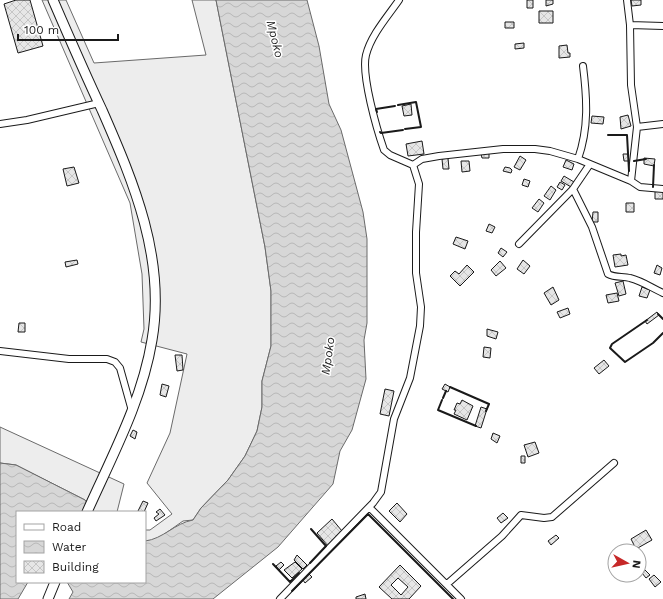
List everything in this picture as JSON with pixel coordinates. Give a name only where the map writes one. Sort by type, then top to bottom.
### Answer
[{"type":"main road","points":[[53,0],[129,172],[147,228],[155,278],[155,319],[147,365],[132,411],[87,511]]},
{"type":"main road","points":[[48,599],[55,583]]},
{"type":"street","points":[[280,599],[370,507],[381,492],[394,419],[410,378],[420,326],[421,307],[416,274],[416,232],[419,184],[413,165],[390,155],[384,150],[367,82],[365,67],[366,55],[371,42],[399,0]]},
{"type":"street","points":[[627,0],[630,25],[630,86],[637,127],[631,180]]},
{"type":"street","points":[[630,25],[663,26]]},
{"type":"street","points":[[578,159],[586,131],[587,96],[582,66]]},
{"type":"street","points":[[0,124],[27,120],[99,103]]},
{"type":"street","points":[[637,127],[663,124]]},
{"type":"street","points":[[413,165],[422,159],[439,156],[503,150],[542,150],[578,159],[631,180],[640,187],[663,189]]},
{"type":"street","points":[[520,244],[573,189],[590,164]]},
{"type":"street","points":[[573,189],[592,227],[608,274],[612,277],[624,277],[640,281],[663,293]]},
{"type":"street","points":[[0,351],[69,359],[107,359],[115,362],[120,368],[132,411]]},
{"type":"street","points":[[447,584],[502,536],[521,515],[544,518],[552,517],[614,463]]},
{"type":"street","points":[[370,507],[461,599]]},
{"type":"shaded area","points":[[42,0],[66,0],[94,63],[206,55],[192,0],[216,0],[265,247],[271,291],[271,346],[262,381],[262,407],[257,431],[245,456],[228,480],[201,508],[193,520],[183,521],[156,540],[146,541],[146,530],[150,530],[172,514],[147,483],[170,433],[187,354],[141,342],[144,329],[142,274],[130,203]]},
{"type":"shaded area","points":[[0,427],[124,484],[117,511],[93,511],[85,500],[16,465],[0,463]]},
{"type":"water","name":"Mpoko","points":[[216,0],[307,0],[319,46],[329,104],[341,130],[363,212],[367,239],[367,323],[364,340],[366,379],[352,430],[340,451],[333,484],[278,547],[213,599],[69,599],[73,592],[68,583],[146,583],[146,541],[158,537],[180,524],[193,520],[201,508],[228,480],[245,456],[257,431],[262,407],[262,381],[271,346],[271,291],[265,247]]},
{"type":"water","points":[[0,463],[16,465],[85,500],[93,511],[16,511],[16,583],[27,583],[18,599],[0,599]]},
{"type":"building","points":[[16,0],[30,0],[43,46],[18,53],[4,4]]},
{"type":"building","points":[[527,0],[533,0],[533,8],[527,8]]},
{"type":"building","points":[[546,0],[553,0],[553,4],[546,6]]},
{"type":"building","points":[[631,0],[641,0],[641,5],[632,6]]},
{"type":"building","points":[[539,11],[553,11],[553,23],[539,23]]},
{"type":"building","points":[[505,22],[514,22],[514,28],[505,28]]},
{"type":"building","points":[[524,43],[524,48],[515,49],[515,44]]},
{"type":"building","points":[[567,45],[570,57],[559,58],[559,46]]},
{"type":"building","points":[[411,104],[412,115],[404,116],[402,106]]},
{"type":"building","points":[[628,115],[631,126],[621,129],[620,117]]},
{"type":"building","points":[[592,116],[604,117],[603,124],[591,123]]},
{"type":"building","points":[[422,141],[424,154],[408,156],[406,144]]},
{"type":"building","points":[[489,153],[489,158],[482,158],[481,154]]},
{"type":"building","points":[[623,154],[628,154],[629,161],[624,161]]},
{"type":"building","points":[[520,156],[526,160],[520,170],[514,167]]},
{"type":"building","points":[[448,158],[449,169],[443,169],[442,159]]},
{"type":"building","points":[[644,158],[655,159],[654,166],[644,164]]},
{"type":"building","points":[[566,160],[574,164],[572,170],[563,167]]},
{"type":"building","points":[[461,161],[469,161],[470,171],[462,172]]},
{"type":"building","points":[[74,167],[79,183],[67,186],[63,169]]},
{"type":"building","points":[[505,167],[512,170],[511,173],[503,171]]},
{"type":"building","points":[[564,176],[574,182],[571,187],[561,181]]},
{"type":"building","points":[[524,179],[530,181],[528,187],[522,185]]},
{"type":"building","points":[[560,182],[565,185],[562,190],[557,187]]},
{"type":"building","points":[[551,186],[556,190],[550,200],[544,196]]},
{"type":"building","points":[[655,190],[663,190],[663,199],[655,199]]},
{"type":"building","points":[[539,199],[544,203],[538,212],[532,208]]},
{"type":"building","points":[[626,203],[634,203],[634,212],[626,212]]},
{"type":"building","points":[[593,212],[598,212],[598,222],[592,222]]},
{"type":"building","points":[[489,224],[495,227],[492,233],[486,231]]},
{"type":"building","points":[[456,237],[468,241],[465,249],[453,244]]},
{"type":"building","points":[[501,248],[507,252],[503,257],[498,253]]},
{"type":"building","points":[[621,254],[621,256],[626,255],[628,265],[615,267],[613,255]]},
{"type":"building","points":[[77,260],[78,264],[66,267],[65,262]]},
{"type":"building","points":[[523,260],[530,266],[524,274],[517,269]]},
{"type":"building","points":[[500,261],[506,268],[496,276],[491,270]]},
{"type":"building","points":[[467,265],[474,272],[460,286],[450,276],[455,271],[459,274]]},
{"type":"building","points":[[657,265],[662,268],[660,275],[654,273]]},
{"type":"building","points":[[623,281],[626,294],[619,296],[615,283]]},
{"type":"building","points":[[553,287],[559,300],[551,305],[544,293]]},
{"type":"building","points":[[642,287],[650,290],[647,298],[639,296]]},
{"type":"building","points":[[617,293],[619,301],[608,303],[606,295]]},
{"type":"building","points":[[568,308],[570,314],[560,318],[557,312]]},
{"type":"building","points":[[657,312],[659,315],[647,324],[645,321]]},
{"type":"building","points":[[19,323],[25,323],[25,332],[18,332]]},
{"type":"building","points":[[487,329],[498,332],[496,339],[487,336]]},
{"type":"building","points":[[484,347],[491,348],[490,358],[483,357]]},
{"type":"building","points":[[175,355],[182,355],[183,370],[177,371]]},
{"type":"building","points":[[604,360],[609,366],[599,374],[594,368]]},
{"type":"building","points":[[162,384],[169,386],[166,397],[160,395]]},
{"type":"building","points":[[445,384],[450,387],[448,392],[442,389]]},
{"type":"building","points":[[385,389],[394,391],[389,416],[380,414]]},
{"type":"building","points":[[462,400],[473,406],[467,420],[454,414],[457,403],[460,404]]},
{"type":"building","points":[[481,407],[487,409],[481,428],[475,426]]},
{"type":"building","points":[[133,430],[137,432],[135,439],[130,436]]},
{"type":"building","points":[[493,433],[500,436],[497,443],[491,439]]},
{"type":"building","points":[[535,442],[539,453],[528,457],[524,445]]},
{"type":"building","points":[[521,456],[525,456],[525,463],[521,463]]},
{"type":"building","points":[[143,501],[148,503],[144,511],[138,511]]},
{"type":"building","points":[[397,503],[407,514],[400,522],[389,511]]},
{"type":"building","points":[[160,509],[165,515],[156,521],[154,518],[159,514],[156,512]]},
{"type":"building","points":[[503,513],[508,518],[501,523],[497,518]]},
{"type":"building","points":[[332,519],[342,531],[328,546],[317,533]]},
{"type":"building","points":[[646,530],[652,540],[647,543],[633,543],[631,539]]},
{"type":"building","points":[[556,535],[559,538],[551,545],[548,541]]},
{"type":"building","points":[[297,555],[307,565],[303,569],[294,560]]},
{"type":"building","points":[[281,562],[284,565],[279,570],[276,566]]},
{"type":"building","points":[[295,562],[302,569],[292,578],[284,570]]},
{"type":"building","points":[[400,565],[421,586],[409,599],[392,599],[379,587]],"holes":[[[398,578],[408,587],[401,595],[391,585]]]},
{"type":"building","points":[[309,574],[312,577],[305,583],[303,580]]},
{"type":"building","points":[[654,575],[661,582],[655,587],[649,579]]},
{"type":"building","points":[[365,594],[366,599],[356,599],[356,597]]},
{"type":"wall","points":[[398,105],[416,102],[421,127],[405,129]]},
{"type":"wall","points":[[377,112],[376,109],[395,106]]},
{"type":"wall","points":[[380,132],[403,130]]},
{"type":"wall","points":[[608,135],[627,135],[629,171]]},
{"type":"wall","points":[[634,161],[646,159]]},
{"type":"wall","points":[[653,187],[654,165]]},
{"type":"wall","points":[[658,314],[663,319]]},
{"type":"wall","points":[[647,320],[612,344],[610,348],[625,362],[653,343],[663,333]]},
{"type":"wall","points":[[450,387],[489,404],[486,411]]},
{"type":"wall","points":[[443,398],[446,391]]},
{"type":"wall","points":[[442,400],[438,410],[476,426]]},
{"type":"wall","points":[[292,591],[368,514],[453,599]]},
{"type":"wall","points":[[310,563],[326,546],[311,529]]},
{"type":"wall","points":[[273,564],[290,582],[299,573]]}]
